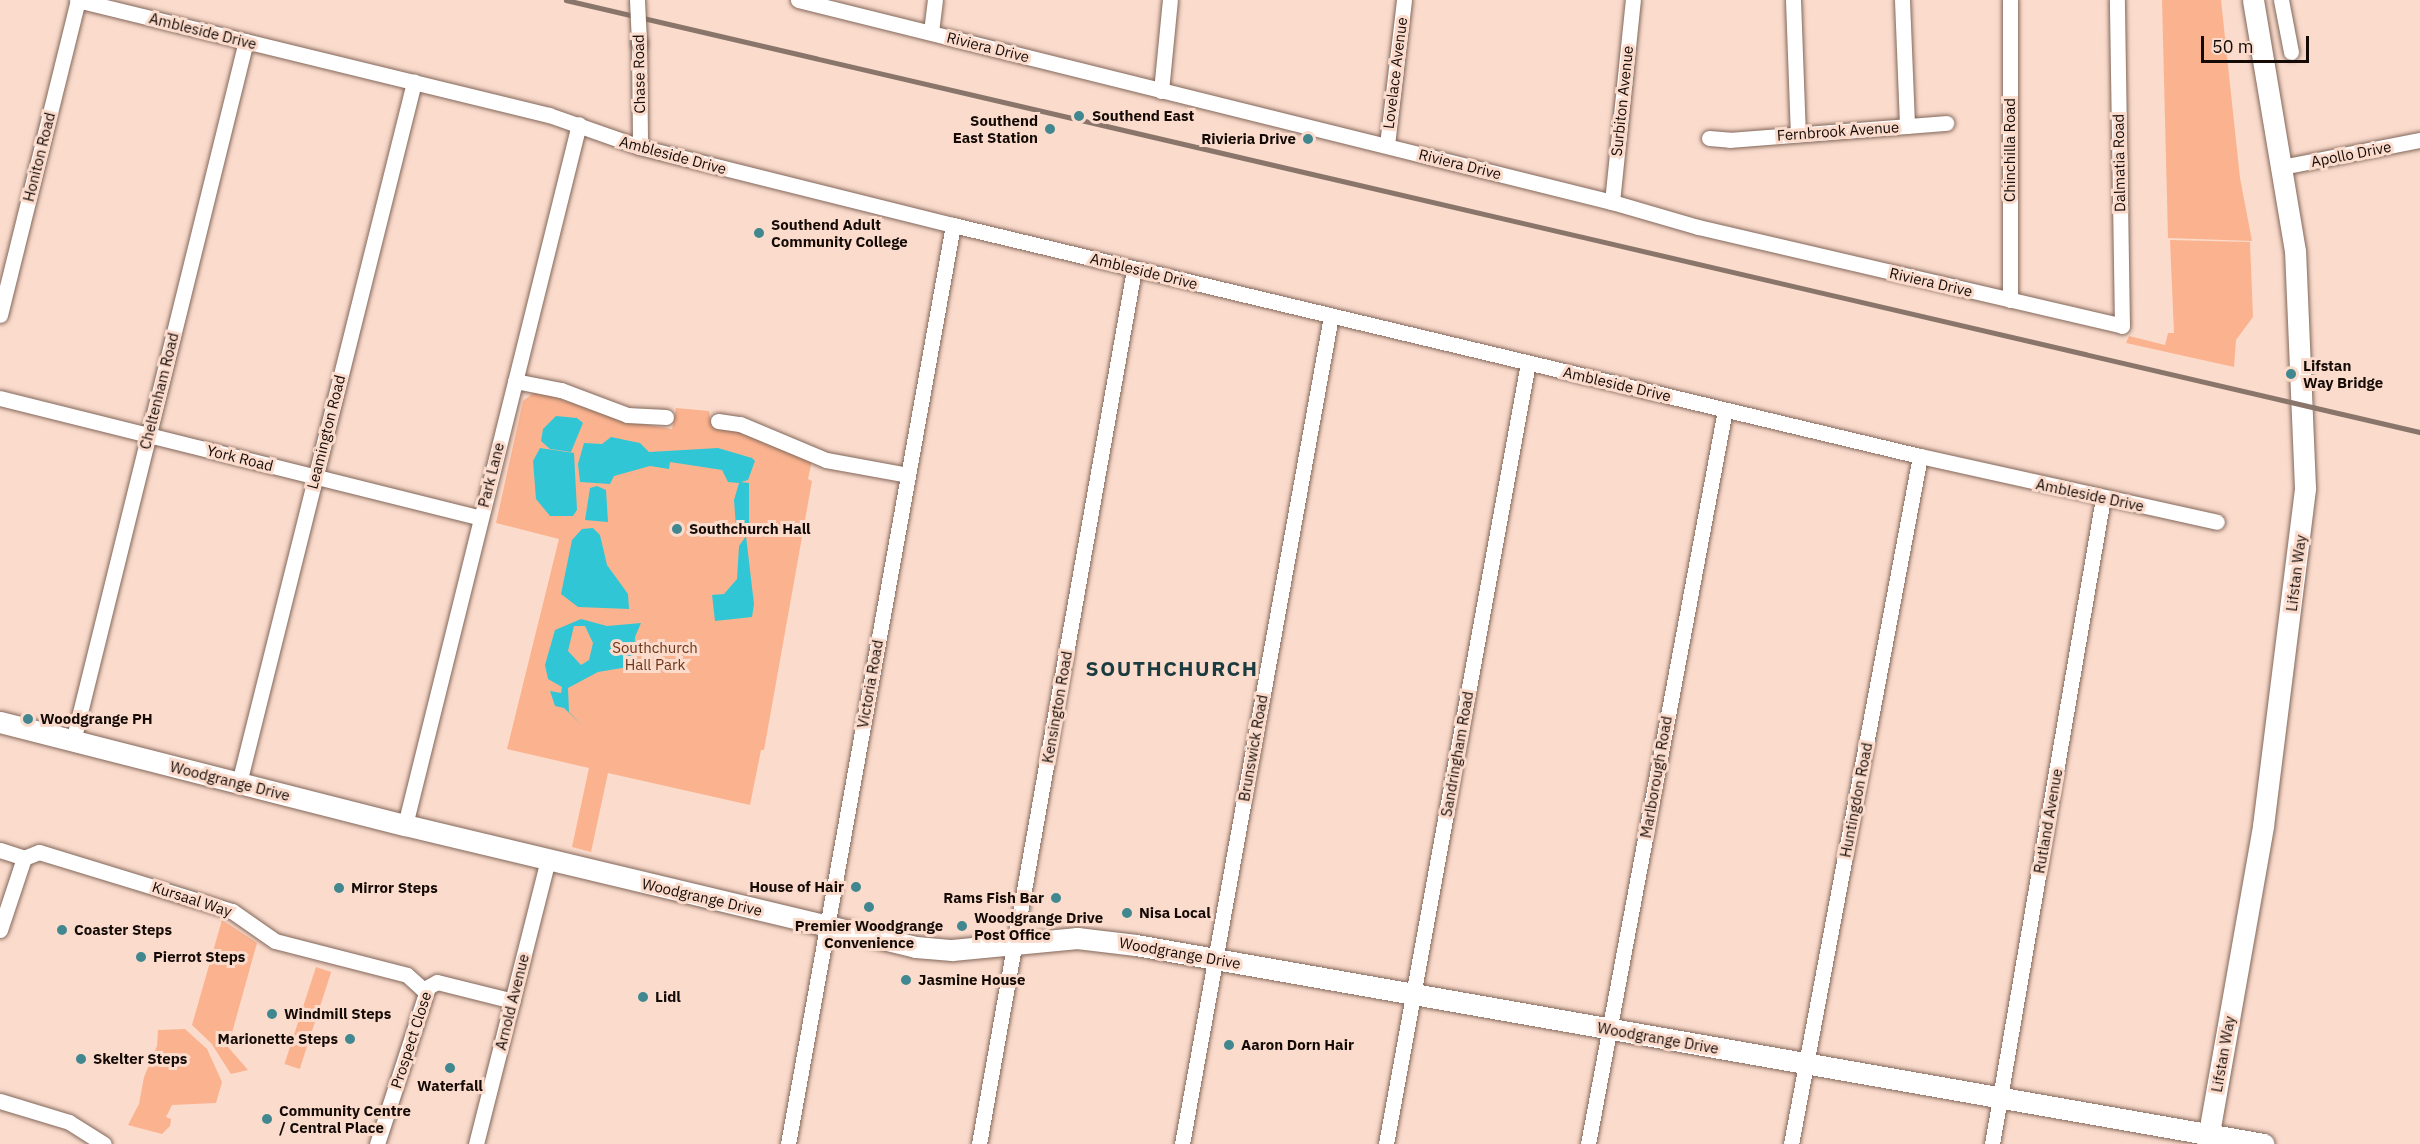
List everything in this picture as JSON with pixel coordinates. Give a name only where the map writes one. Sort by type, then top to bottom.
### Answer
[{"type":"street","name":"Ambleside Drive","points":[[77,0],[579,124],[640,147],[953,225],[1920,456],[2217,522]]},
{"type":"street","name":"Honiton Road","points":[[0,315],[77,0]]},
{"type":"street","name":"Chase Road","points":[[637,0],[640,147]]},
{"type":"street","name":"Riviera Drive","points":[[798,0],[1387,145],[1612,202],[1698,227],[2121,326]]},
{"type":"street","points":[[931,32],[935,0]]},
{"type":"street","points":[[1161,91],[1170,0]]},
{"type":"street","name":"Lovelace Avenue","points":[[1387,145],[1404,0]]},
{"type":"street","name":"Surbiton Avenue","points":[[1612,202],[1633,0]]},
{"type":"street","points":[[1793,0],[1798,134]]},
{"type":"street","points":[[1902,0],[1906,126]]},
{"type":"street","name":"Chinchilla Road","points":[[2010,0],[2010,300]]},
{"type":"street","name":"Dalmatia Road","points":[[2117,0],[2121,326]]},
{"type":"street","name":"Lifstan Way","points":[[2208,1139],[2263,826],[2305,489],[2295,252],[2253,0]]},
{"type":"street","points":[[2281,0],[2291,52]]},
{"type":"street","name":"Cheltenham Road","points":[[73,741],[147,434],[246,41]]},
{"type":"street","name":"Leamington Road","points":[[239,783],[414,82]]},
{"type":"street","name":"Fernbrook Avenue","points":[[1709,138],[1730,140],[1946,123]]},
{"type":"street","name":"Park Lane","points":[[405,825],[579,124]]},
{"type":"street","name":"Apollo Drive","points":[[2282,167],[2420,140]]},
{"type":"street","name":"Victoria Road","points":[[788,1144],[953,225]]},
{"type":"street","name":"Kensington Road","points":[[979,1144],[1134,269]]},
{"type":"street","name":"Brunswick Road","points":[[1182,1144],[1331,316]]},
{"type":"street","name":"Sandringham Road","points":[[1386,1144],[1528,363]]},
{"type":"street","points":[[515,381],[561,390],[627,415],[666,417]]},
{"type":"street","name":"York Road","points":[[0,398],[480,518]]},
{"type":"street","name":"Marlborough Road","points":[[1588,1144],[1725,410]]},
{"type":"street","points":[[718,421],[740,424],[826,459],[908,475]]},
{"type":"street","name":"Huntingdon Road","points":[[1791,1144],[1920,456]]},
{"type":"street","name":"Rutland Avenue","points":[[1992,1144],[2103,498]]},
{"type":"street","name":"Woodgrange Drive","points":[[0,722],[548,860],[931,949],[1096,939],[2001,1099],[2208,1139],[2264,1144]]},
{"type":"street","points":[[0,850],[24,858],[0,930]]},
{"type":"street","name":"Kursaal Way","points":[[24,858],[39,852],[222,907],[276,941],[407,975],[425,991]]},
{"type":"street","name":"Arnold Avenue","points":[[476,1144],[548,860]]},
{"type":"street","name":"Prospect Close","points":[[377,1144],[425,991],[437,982],[513,1001]]},
{"type":"street","points":[[0,1101],[69,1122],[104,1144]]},
{"type":"green space","points":[[2162,0],[2221,0],[2240,178],[2252,241],[2168,238]]},
{"type":"green space","points":[[2170,240],[2250,242],[2253,317],[2236,340],[2234,367],[2126,343],[2129,336],[2165,345],[2168,333],[2174,333]]},
{"type":"green space","name":"Southchurch Hall Park","points":[[536,391],[624,421],[672,429],[676,408],[709,411],[712,426],[742,429],[812,460],[808,479],[812,481],[764,750],[761,750],[750,805],[608,773],[591,852],[572,847],[589,768],[507,749],[559,539],[496,523],[523,401]]},
{"type":"green space","points":[[222,920],[257,943],[228,1047],[248,1070],[231,1074],[211,1043],[192,1025]]},
{"type":"green space","points":[[316,967],[331,972],[300,1069],[284,1064]]},
{"type":"green space","points":[[185,1029],[207,1049],[222,1082],[216,1103],[172,1105],[166,1117],[171,1119],[170,1126],[162,1134],[128,1125],[139,1104],[144,1077],[157,1046],[158,1030]]},
{"type":"water","points":[[556,416],[577,418],[583,423],[571,452],[550,449],[541,441],[543,429]]},
{"type":"water","points":[[611,437],[640,443],[649,452],[718,448],[752,458],[755,461],[748,480],[741,482],[749,483],[749,531],[741,532],[736,527],[734,500],[739,483],[728,482],[722,470],[670,462],[669,469],[650,466],[614,476],[610,484],[580,482],[578,464],[584,443],[602,444]]},
{"type":"water","points":[[540,448],[574,453],[577,510],[573,516],[550,516],[536,499],[533,461]]},
{"type":"water","points":[[597,486],[606,490],[608,522],[585,520],[590,488]]},
{"type":"water","points":[[593,528],[600,535],[607,565],[628,594],[629,609],[578,607],[561,594],[572,540],[582,529]]},
{"type":"water","points":[[746,536],[754,604],[752,617],[715,621],[712,595],[724,594],[737,579],[739,546]]},
{"type":"water","points":[[581,619],[607,626],[641,623],[635,637],[634,666],[598,672],[568,688],[569,712],[584,727],[564,708],[555,706],[550,691],[561,693],[562,687],[548,679],[545,665],[555,630]],"holes":[[[574,626],[585,626],[593,643],[589,660],[581,665],[568,651]]]},
{"type":"railway","points":[[566,0],[2420,432]]},
{"type":"place","name":"Southend East","points":[[1079,116]]},
{"type":"place","name":"Southend East Station","points":[[1050,129]]},
{"type":"place","name":"Rivieria Drive","points":[[1308,139]]},
{"type":"place","name":"Southend Adult Community College","points":[[759,233]]},
{"type":"place","name":"Lifstan Way Bridge","points":[[2291,374]]},
{"type":"place","name":"Southchurch Hall","points":[[677,529]]},
{"type":"place","name":"Woodgrange PH","points":[[28,719]]},
{"type":"place","name":"House of Hair","points":[[856,887]]},
{"type":"place","name":"Mirror Steps","points":[[339,888]]},
{"type":"place","name":"Rams Fish Bar","points":[[1056,898]]},
{"type":"place","name":"Premier Woodgrange Convenience","points":[[869,907]]},
{"type":"place","name":"Nisa Local","points":[[1127,913]]},
{"type":"place","name":"Woodgrange Drive Post Office","points":[[962,926]]},
{"type":"place","name":"Coaster Steps","points":[[62,930]]},
{"type":"place","name":"Pierrot Steps","points":[[141,957]]},
{"type":"place","name":"Jasmine House","points":[[906,980]]},
{"type":"place","name":"Lidl","points":[[643,997]]},
{"type":"place","name":"Windmill Steps","points":[[272,1014]]},
{"type":"place","name":"Marionette Steps","points":[[350,1039]]},
{"type":"place","name":"Aaron Dorn Hair","points":[[1229,1045]]},
{"type":"place","name":"Skelter Steps","points":[[81,1059]]},
{"type":"place","name":"Waterfall","points":[[450,1068]]},
{"type":"place","name":"Community Centre / Central Place","points":[[267,1119]]},
{"type":"district","name":"SOUTHCHURCH","points":[[1172,668]]}]
